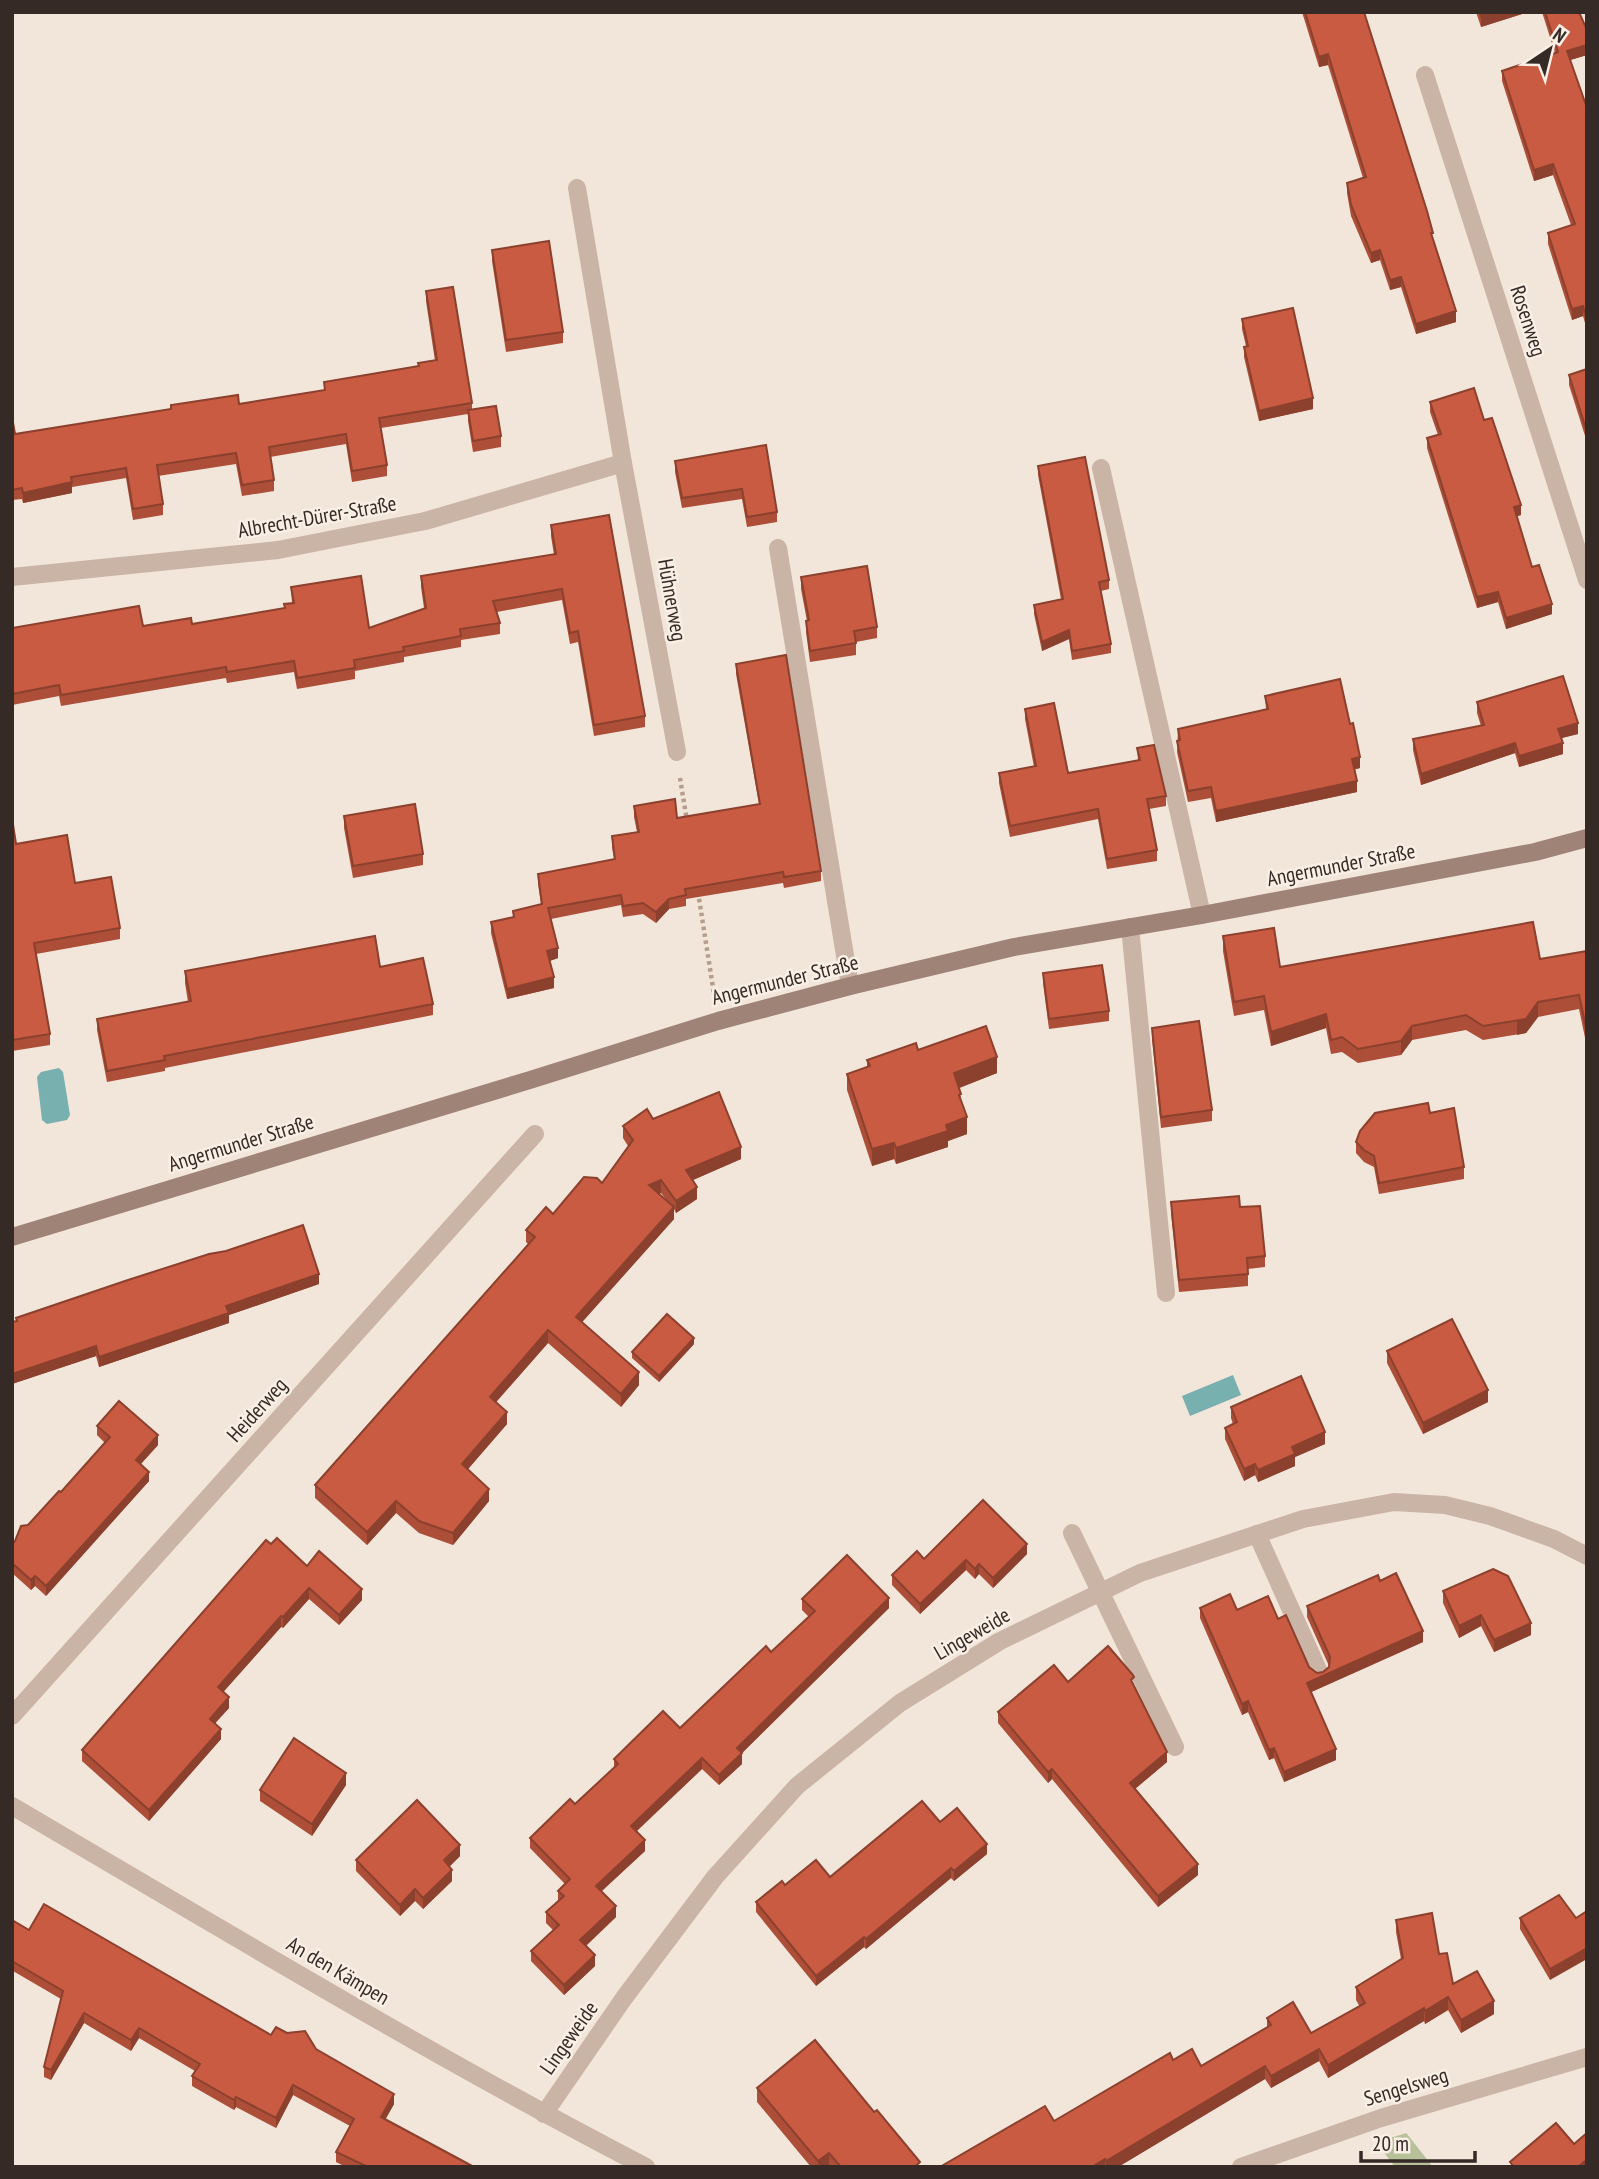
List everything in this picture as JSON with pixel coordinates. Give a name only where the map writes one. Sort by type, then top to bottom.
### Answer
[{"type":"main road","name":"Angermunder Straße","points":[[12,1237],[718,1021],[850,986],[1014,947],[1202,915],[1535,852],[1587,838]]},
{"type":"street","name":"Rosenweg","points":[[1425,75],[1587,580]]},
{"type":"street","name":"Hühnerweg","points":[[577,188],[623,463],[677,752]]},
{"type":"street","name":"Albrecht-Dürer-Straße","points":[[12,577],[278,550],[425,521],[623,463]]},
{"type":"street","points":[[1101,468],[1202,915]]},
{"type":"street","points":[[778,548],[850,986]]},
{"type":"street","points":[[1129,926],[1166,1293]]},
{"type":"street","name":"Heiderweg","points":[[12,1716],[535,1134]]},
{"type":"street","name":"Lingeweide","points":[[544,2114],[624,1998],[715,1877],[797,1786],[900,1703],[1000,1641],[1139,1573],[1303,1519],[1394,1502],[1444,1505],[1490,1516],[1554,1539],[1587,1556]]},
{"type":"street","points":[[1072,1533],[1175,1747]]},
{"type":"street","points":[[1257,1534],[1319,1672]]},
{"type":"street","name":"An den Kämpen","points":[[12,1806],[316,1985],[544,2114],[646,2167]]},
{"type":"street","name":"Sengelsweg","points":[[1241,2167],[1381,2118],[1587,2057]]},
{"type":"path","points":[[677,752],[689,833]]},
{"type":"path","points":[[697,887],[718,1021]]},
{"type":"green space","points":[[1407,2133],[1433,2167],[1395,2167],[1376,2142]]},
{"type":"water","points":[[59,1068],[63,1072],[70,1115],[67,1120],[47,1124],[42,1120],[37,1077],[41,1072]]},
{"type":"water","points":[[1233,1375],[1241,1395],[1190,1416],[1182,1396]]},
{"type":"building","points":[[1305,12],[1364,12],[1456,311],[1416,324],[1401,277],[1390,280],[1380,250],[1371,253],[1351,205],[1347,183],[1366,177],[1328,54],[1319,57]]},
{"type":"building","points":[[1545,12],[1579,12],[1587,30],[1587,45],[1567,51],[1587,108],[1587,320],[1583,306],[1572,309],[1548,233],[1575,224],[1553,164],[1534,170],[1502,71],[1558,52]]},
{"type":"building","points":[[549,241],[563,332],[506,340],[492,250]]},
{"type":"building","points":[[453,287],[472,403],[379,418],[387,465],[352,471],[346,434],[269,447],[274,480],[242,485],[236,453],[157,465],[163,504],[133,509],[126,468],[71,477],[72,482],[23,493],[22,488],[12,490],[12,417],[15,434],[171,409],[171,405],[238,395],[239,404],[325,390],[324,382],[419,366],[418,363],[437,360],[426,291]]},
{"type":"building","points":[[1293,308],[1313,398],[1259,411],[1244,347],[1248,346],[1242,319]]},
{"type":"building","points":[[1587,369],[1587,432],[1569,375]]},
{"type":"building","points":[[1474,388],[1484,420],[1492,418],[1521,505],[1514,507],[1532,567],[1539,565],[1552,604],[1506,618],[1498,592],[1477,597],[1427,438],[1441,434],[1430,402]]},
{"type":"building","points":[[496,406],[501,436],[473,441],[468,410]]},
{"type":"building","points":[[766,445],[777,512],[747,517],[742,489],[682,498],[675,461]]},
{"type":"building","points":[[1085,457],[1109,580],[1099,582],[1111,644],[1072,651],[1069,630],[1042,642],[1034,605],[1063,599],[1038,466]]},
{"type":"building","points":[[609,515],[645,716],[594,725],[578,631],[570,633],[562,589],[493,601],[500,623],[460,629],[461,636],[403,647],[404,651],[354,660],[355,668],[297,678],[294,661],[227,672],[226,667],[61,695],[59,685],[12,694],[12,628],[139,606],[143,626],[191,618],[192,624],[285,608],[284,604],[294,603],[291,587],[361,576],[369,628],[426,608],[421,576],[556,554],[551,525]]},
{"type":"building","points":[[867,566],[877,627],[854,631],[856,643],[810,651],[806,621],[809,620],[801,577]]},
{"type":"building","points":[[786,655],[821,871],[784,877],[783,872],[685,889],[686,895],[669,899],[656,912],[643,903],[623,906],[621,895],[548,908],[558,948],[547,951],[554,977],[507,989],[491,922],[514,917],[513,911],[542,904],[538,874],[615,859],[612,836],[639,832],[634,806],[675,799],[677,818],[760,804],[736,664]]},
{"type":"building","points":[[1563,676],[1578,723],[1558,729],[1563,743],[1519,756],[1515,743],[1421,774],[1413,739],[1484,725],[1477,702]]},
{"type":"building","points":[[1340,679],[1360,757],[1352,759],[1357,781],[1216,811],[1211,787],[1188,791],[1177,741],[1180,740],[1178,729],[1268,709],[1265,696]]},
{"type":"building","points":[[1054,703],[1068,773],[1140,760],[1137,748],[1154,745],[1166,796],[1147,799],[1157,850],[1107,859],[1098,809],[1010,826],[999,773],[1036,766],[1025,709]]},
{"type":"building","points":[[415,804],[423,854],[353,866],[344,816]]},
{"type":"building","points":[[12,818],[16,844],[67,835],[75,883],[111,877],[120,928],[34,943],[50,1034],[12,1040]]},
{"type":"building","points":[[1533,922],[1540,959],[1587,951],[1587,1032],[1579,995],[1538,1002],[1526,1019],[1483,1026],[1466,1015],[1412,1026],[1401,1041],[1358,1049],[1342,1037],[1331,1040],[1326,1014],[1271,1032],[1264,996],[1234,1002],[1223,936],[1274,928],[1280,967]]},
{"type":"building","points":[[375,936],[380,967],[423,958],[433,1004],[164,1056],[165,1060],[107,1071],[97,1019],[191,1001],[185,971]]},
{"type":"building","points":[[1102,965],[1109,1011],[1049,1019],[1043,973]]},
{"type":"building","points":[[1199,1021],[1212,1110],[1161,1117],[1152,1028]]},
{"type":"building","points":[[986,1026],[997,1057],[954,1073],[967,1117],[946,1125],[948,1131],[896,1148],[894,1143],[872,1149],[847,1074],[870,1066],[867,1060],[916,1043],[918,1050]]},
{"type":"building","points":[[719,1092],[741,1147],[686,1170],[697,1187],[676,1201],[661,1180],[649,1185],[674,1207],[576,1317],[639,1372],[621,1394],[548,1330],[490,1397],[507,1412],[462,1464],[489,1489],[453,1533],[419,1521],[396,1501],[367,1532],[315,1485],[535,1237],[526,1230],[546,1207],[553,1214],[584,1177],[597,1178],[602,1183],[633,1140],[623,1126],[647,1109],[653,1119]]},
{"type":"building","points":[[1428,1103],[1430,1113],[1454,1108],[1464,1167],[1379,1183],[1374,1156],[1356,1142],[1360,1131],[1375,1113]]},
{"type":"building","points":[[1239,1196],[1240,1207],[1260,1206],[1265,1256],[1247,1258],[1248,1274],[1179,1280],[1171,1202]]},
{"type":"building","points":[[303,1225],[319,1274],[226,1306],[229,1313],[99,1357],[96,1346],[12,1374],[12,1322],[17,1321],[16,1318]]},
{"type":"building","points":[[667,1314],[694,1338],[659,1376],[632,1352]]},
{"type":"building","points":[[1452,1319],[1488,1390],[1423,1423],[1387,1351]]},
{"type":"building","points":[[1301,1376],[1325,1432],[1292,1447],[1295,1454],[1258,1470],[1255,1464],[1244,1469],[1225,1428],[1237,1422],[1231,1407]]},
{"type":"building","points":[[119,1401],[158,1435],[136,1460],[149,1472],[46,1586],[35,1576],[31,1580],[12,1563],[12,1544],[21,1526],[28,1525],[59,1491],[61,1492],[110,1437],[97,1426]]},
{"type":"building","points":[[983,1500],[1027,1544],[993,1578],[979,1564],[975,1569],[966,1560],[920,1604],[892,1575],[917,1551],[924,1559]]},
{"type":"building","points":[[277,1538],[307,1566],[319,1551],[362,1589],[339,1615],[309,1588],[283,1617],[281,1616],[218,1687],[229,1697],[210,1719],[221,1729],[149,1810],[82,1750],[266,1540],[271,1544]]},
{"type":"building","points":[[847,1555],[889,1598],[737,1748],[742,1753],[719,1775],[702,1758],[631,1826],[645,1840],[596,1886],[616,1906],[580,1940],[595,1955],[564,1985],[531,1951],[559,1925],[546,1912],[564,1896],[558,1891],[570,1879],[530,1838],[570,1799],[575,1804],[618,1764],[614,1759],[663,1711],[680,1728],[766,1646],[771,1652],[815,1611],[802,1599]]},
{"type":"building","points":[[1493,1569],[1508,1576],[1531,1623],[1494,1640],[1481,1615],[1459,1626],[1443,1591]]},
{"type":"building","points":[[1396,1573],[1423,1631],[1307,1683],[1336,1749],[1284,1772],[1274,1748],[1269,1750],[1248,1701],[1242,1704],[1200,1608],[1230,1594],[1237,1610],[1268,1596],[1278,1619],[1286,1615],[1309,1667],[1317,1673],[1323,1672],[1329,1667],[1330,1657],[1307,1606],[1378,1575],[1380,1581]]},
{"type":"building","points":[[1108,1646],[1133,1675],[1131,1680],[1167,1752],[1130,1783],[1198,1864],[1158,1896],[1052,1769],[1048,1772],[998,1712],[1054,1665],[1068,1682]]},
{"type":"building","points":[[294,1738],[346,1773],[312,1824],[260,1790]]},
{"type":"building","points":[[417,1800],[460,1845],[444,1860],[452,1870],[423,1898],[415,1889],[400,1905],[356,1860]]},
{"type":"building","points":[[922,1801],[940,1822],[957,1808],[987,1844],[954,1871],[951,1868],[866,1939],[864,1937],[816,1976],[756,1902],[782,1881],[785,1885],[816,1860],[830,1877]]},
{"type":"building","points":[[1559,1895],[1576,1918],[1587,1911],[1587,1948],[1550,1969],[1520,1918]]},
{"type":"building","points":[[44,1904],[271,2035],[276,2027],[287,2033],[305,2031],[316,2049],[394,2094],[381,2117],[474,2167],[368,2167],[336,2152],[354,2119],[293,2085],[276,2118],[236,2097],[234,2100],[192,2076],[200,2064],[139,2028],[131,2040],[84,2013],[51,2070],[44,2067],[63,1991],[12,1961],[12,1920],[29,1930]]},
{"type":"building","points":[[1432,1913],[1439,1954],[1447,1953],[1453,1984],[1477,1971],[1494,2001],[1461,2020],[1448,1997],[1425,2011],[1424,2008],[1328,2065],[1319,2049],[1271,2076],[1265,2066],[1092,2167],[940,2167],[1045,2106],[1054,2121],[1170,2053],[1173,2060],[1192,2049],[1201,2066],[1271,2025],[1267,2018],[1293,2002],[1311,2033],[1365,2003],[1356,1987],[1403,1958],[1396,1920]]},
{"type":"building","points":[[815,2040],[874,2112],[877,2110],[920,2162],[915,2167],[841,2167],[829,2153],[818,2161],[757,2088]]},
{"type":"building","points":[[1556,2123],[1574,2144],[1587,2133],[1587,2161],[1578,2167],[1514,2167],[1510,2162]]}]
